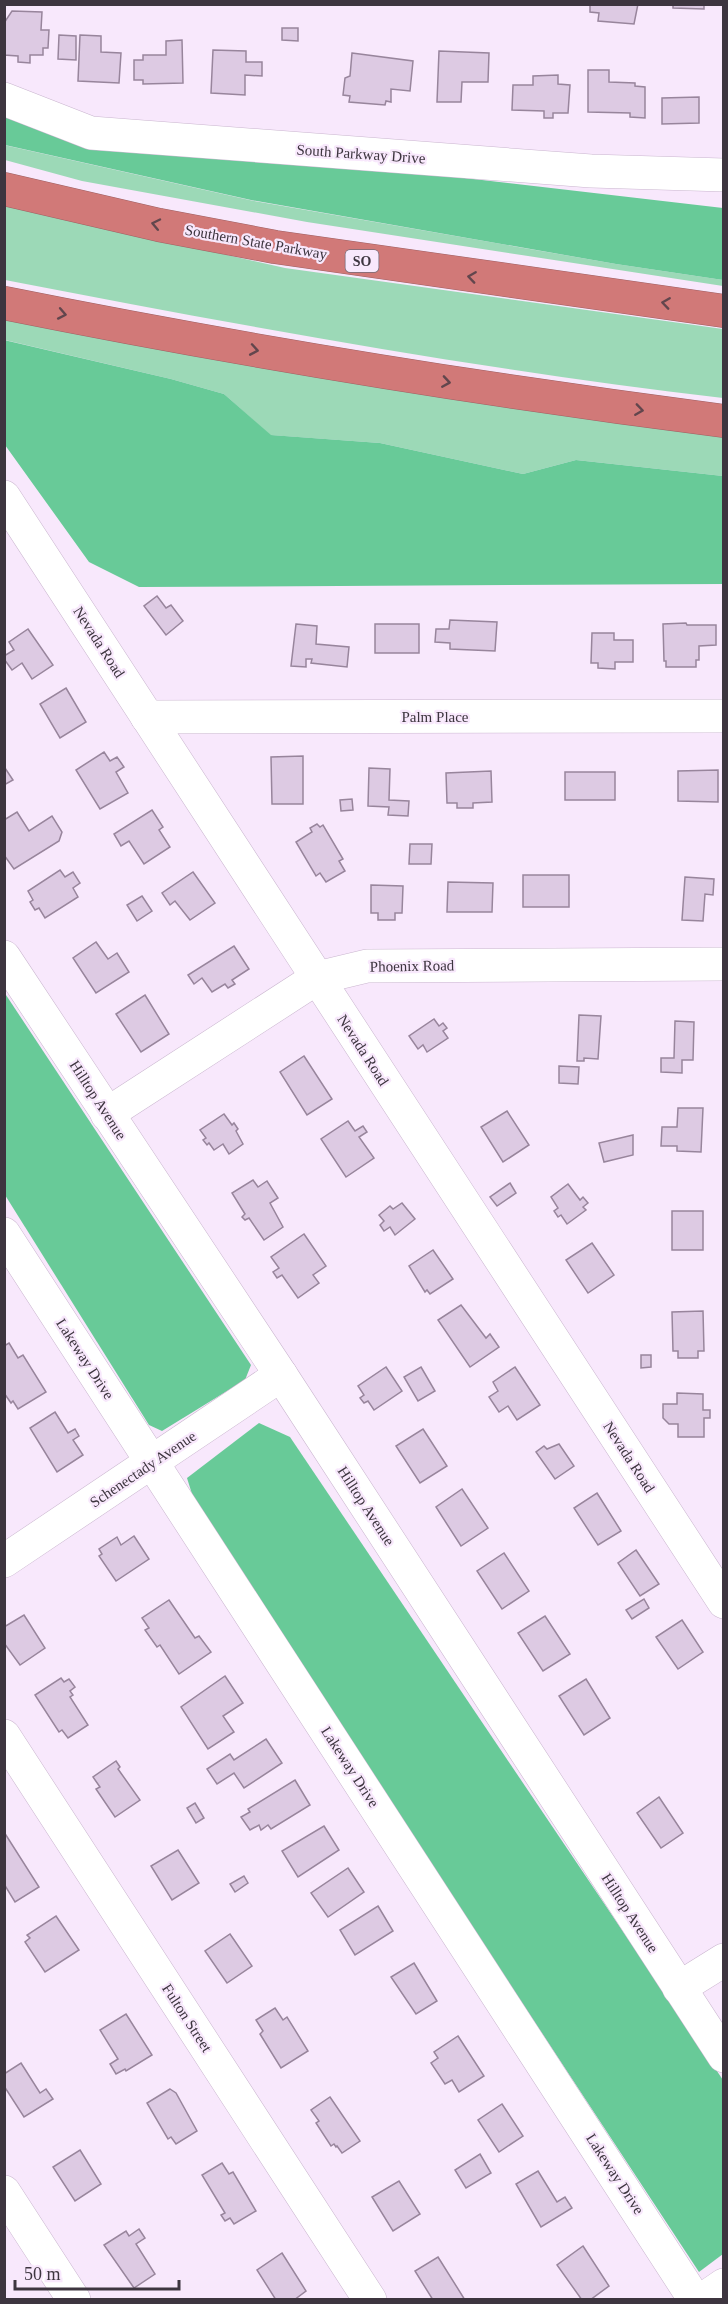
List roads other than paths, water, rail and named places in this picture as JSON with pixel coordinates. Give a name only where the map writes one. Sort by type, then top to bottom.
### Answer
[{"type":"highway","name":"Southern State Parkway","points":[[4,189],[159,225],[275,247],[723,311]]},
{"type":"highway","points":[[4,303],[159,334],[401,375],[723,421]]},
{"type":"street","name":"South Parkway Drive","points":[[4,99],[91,133],[579,170],[723,175]]},
{"type":"street","name":"Nevada Road","points":[[4,497],[723,1602]]},
{"type":"street","name":"Palm Place","points":[[147,717],[723,717]]},
{"type":"street","name":"Hilltop Avenue","points":[[4,957],[281,1376],[723,2056]]},
{"type":"street","name":"Phoenix Road","points":[[107,1114],[317,978],[367,966],[723,964]]},
{"type":"street","name":"Lakeway Drive","points":[[4,1234],[695,2300]]},
{"type":"street","name":"Schenectady Avenue","points":[[4,1561],[281,1376]]},
{"type":"street","name":"Fulton Street","points":[[4,1736],[370,2300]]},
{"type":"street","points":[[679,1988],[723,1960]]},
{"type":"street","points":[[4,2192],[74,2300]]},
{"type":"street","points":[[702,2300],[723,2285]]}]
